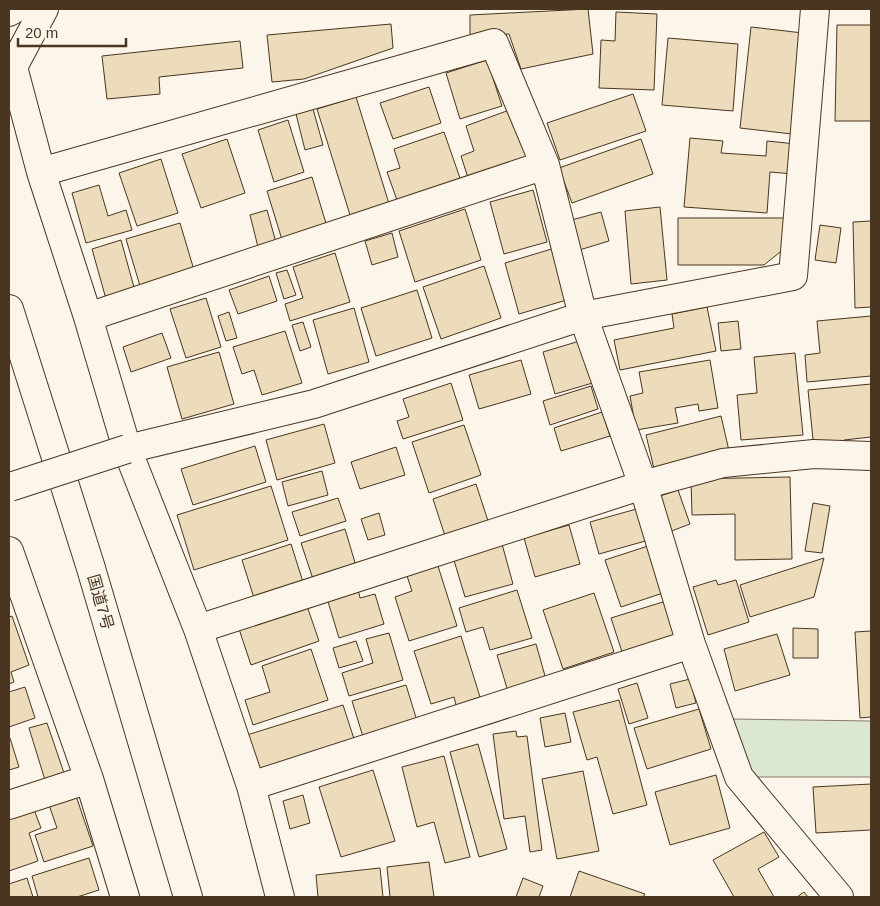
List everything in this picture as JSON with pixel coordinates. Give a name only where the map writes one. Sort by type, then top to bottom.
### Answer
[{"type":"main road","points":[[9,12],[14,9]]},
{"type":"main road","points":[[44,9],[13,67],[41,172],[88,317],[127,449],[198,629],[251,786],[280,897]]},
{"type":"main road","points":[[10,487],[127,449],[314,404],[583,316],[793,276],[815,9]]},
{"type":"main road","points":[[41,172],[494,42],[545,165],[583,316],[643,485],[691,644],[740,777],[839,897]]},
{"type":"main road","points":[[88,317],[545,165]]},
{"type":"main road","name":"国道7号","points":[[9,309],[90,565],[188,897]]},
{"type":"main road","points":[[198,629],[643,485],[723,463],[814,454],[871,456]]},
{"type":"main road","points":[[9,551],[89,779],[125,897]]},
{"type":"main road","points":[[251,786],[691,644]]},
{"type":"main road","points":[[9,806],[89,779]]},
{"type":"green space","points":[[732,719],[871,721],[871,777],[753,777]]},
{"type":"building","points":[[588,9],[593,54],[521,69],[509,34],[470,37],[470,15]]},
{"type":"building","points":[[616,12],[657,14],[654,90],[599,88],[601,40],[615,41]]},
{"type":"building","points":[[391,24],[393,48],[304,79],[272,82],[267,35]]},
{"type":"building","points":[[837,25],[871,25],[871,121],[835,121]]},
{"type":"building","points":[[751,27],[803,33],[792,134],[740,128]]},
{"type":"building","points":[[668,38],[738,44],[733,111],[662,105]]},
{"type":"building","points":[[240,41],[243,68],[159,77],[160,94],[107,99],[102,56]]},
{"type":"building","points":[[487,60],[502,106],[460,119],[446,73]]},
{"type":"building","points":[[429,87],[441,123],[393,139],[380,103]]},
{"type":"building","points":[[633,94],[646,131],[560,160],[547,123]]},
{"type":"building","points":[[356,97],[390,207],[351,218],[317,109]]},
{"type":"building","points":[[313,109],[323,145],[305,150],[296,114]]},
{"type":"building","points":[[512,109],[530,160],[469,181],[461,156],[474,151],[466,126]]},
{"type":"building","points":[[288,120],[304,172],[274,182],[258,130]]},
{"type":"building","points":[[444,132],[461,181],[398,203],[387,172],[400,168],[394,149]]},
{"type":"building","points":[[690,138],[723,141],[721,153],[766,156],[767,141],[796,144],[793,174],[770,172],[767,213],[684,207]]},
{"type":"building","points":[[227,139],[245,193],[201,208],[182,154]]},
{"type":"building","points":[[641,139],[653,174],[572,203],[559,168]]},
{"type":"building","points":[[161,159],[178,213],[137,226],[119,173]]},
{"type":"building","points":[[312,177],[328,230],[283,243],[267,191]]},
{"type":"building","points":[[99,185],[108,216],[126,210],[132,230],[86,243],[72,193]]},
{"type":"building","points":[[533,190],[547,242],[504,254],[490,202]]},
{"type":"building","points":[[660,207],[667,280],[631,284],[625,211]]},
{"type":"building","points":[[465,209],[481,260],[415,282],[399,231]]},
{"type":"building","points":[[267,210],[277,246],[259,251],[250,215]]},
{"type":"building","points":[[601,212],[609,241],[576,251],[568,221]]},
{"type":"building","points":[[678,218],[785,218],[785,248],[764,265],[678,265]]},
{"type":"building","points":[[871,221],[871,307],[855,308],[853,222]]},
{"type":"building","points":[[180,223],[194,270],[140,286],[126,239]]},
{"type":"building","points":[[820,225],[841,228],[836,263],[815,260]]},
{"type":"building","points":[[392,233],[398,257],[372,265],[365,241]]},
{"type":"building","points":[[121,240],[135,291],[106,299],[92,249]]},
{"type":"building","points":[[555,248],[570,299],[519,314],[505,263]]},
{"type":"building","points":[[335,253],[350,302],[290,321],[285,304],[303,298],[293,267]]},
{"type":"building","points":[[484,266],[501,318],[441,339],[423,287]]},
{"type":"building","points":[[287,270],[296,295],[284,299],[276,273]]},
{"type":"building","points":[[269,276],[277,301],[238,314],[229,290]]},
{"type":"building","points":[[417,290],[432,338],[376,356],[361,308]]},
{"type":"building","points":[[206,298],[221,347],[186,358],[170,309]]},
{"type":"building","points":[[707,307],[716,351],[620,370],[614,340],[674,328],[672,314]]},
{"type":"building","points":[[354,308],[369,362],[328,374],[313,320]]},
{"type":"building","points":[[229,312],[237,338],[226,341],[218,316]]},
{"type":"building","points":[[871,316],[871,376],[807,382],[805,355],[820,353],[817,321]]},
{"type":"building","points":[[738,321],[741,349],[721,351],[718,323]]},
{"type":"building","points":[[303,322],[311,347],[300,351],[292,325]]},
{"type":"building","points":[[285,331],[302,383],[262,395],[254,370],[242,374],[233,347]]},
{"type":"building","points":[[162,333],[171,358],[131,372],[123,347]]},
{"type":"building","points":[[583,340],[596,382],[555,394],[543,352]]},
{"type":"building","points":[[219,352],[234,404],[182,419],[167,367]]},
{"type":"building","points":[[795,353],[803,435],[741,440],[737,395],[757,393],[754,357]]},
{"type":"building","points":[[521,360],[531,394],[479,409],[469,375]]},
{"type":"building","points":[[710,360],[718,408],[699,411],[698,404],[675,408],[678,423],[636,430],[630,396],[643,393],[639,372]]},
{"type":"building","points":[[451,383],[463,420],[403,439],[397,421],[409,417],[403,399]]},
{"type":"building","points":[[871,384],[871,437],[844,440],[845,446],[814,449],[808,390]]},
{"type":"building","points":[[591,386],[598,409],[550,425],[543,401]]},
{"type":"building","points":[[602,412],[610,436],[561,451],[554,428]]},
{"type":"building","points":[[721,416],[730,455],[655,473],[646,435]]},
{"type":"building","points":[[324,424],[335,463],[277,480],[266,440]]},
{"type":"building","points":[[464,425],[481,475],[429,493],[412,442]]},
{"type":"building","points":[[255,446],[266,482],[193,505],[181,469]]},
{"type":"building","points":[[396,447],[405,475],[360,489],[351,462]]},
{"type":"building","points":[[322,471],[328,495],[288,506],[282,482]]},
{"type":"building","points":[[790,477],[792,559],[735,560],[735,514],[692,515],[691,479]]},
{"type":"building","points":[[476,484],[489,524],[446,539],[433,499]]},
{"type":"building","points":[[271,486],[288,540],[194,570],[177,515]]},
{"type":"building","points":[[678,490],[690,524],[669,532],[657,497]]},
{"type":"building","points":[[338,498],[346,521],[300,536],[292,512]]},
{"type":"building","points":[[813,503],[830,506],[822,553],[805,551]]},
{"type":"building","points":[[640,508],[649,540],[599,554],[590,522]]},
{"type":"building","points":[[379,513],[385,535],[368,540],[361,519]]},
{"type":"building","points":[[569,525],[580,564],[535,577],[524,538]]},
{"type":"building","points":[[345,529],[356,566],[313,579],[301,543]]},
{"type":"building","points":[[291,544],[303,582],[254,598],[242,560]]},
{"type":"building","points":[[502,544],[513,584],[465,597],[453,557]]},
{"type":"building","points":[[651,545],[666,592],[621,607],[605,560]]},
{"type":"building","points":[[824,558],[814,597],[750,617],[740,585]]},
{"type":"building","points":[[437,563],[457,626],[409,641],[395,597],[412,591],[406,573]]},
{"type":"building","points":[[716,580],[718,585],[736,580],[749,622],[708,635],[693,587]]},
{"type":"building","points":[[357,585],[360,598],[375,594],[384,624],[339,638],[326,595]]},
{"type":"building","points":[[517,590],[532,638],[490,650],[483,627],[466,632],[459,608]]},
{"type":"building","points":[[594,593],[614,652],[563,669],[543,610]]},
{"type":"building","points":[[666,601],[677,638],[623,655],[611,618]]},
{"type":"building","points":[[306,603],[319,641],[251,665],[238,626]]},
{"type":"building","points":[[12,616],[29,665],[11,672],[14,682],[9,684],[9,617]]},
{"type":"building","points":[[793,628],[818,629],[818,658],[793,658]]},
{"type":"building","points":[[871,631],[871,717],[860,718],[855,632]]},
{"type":"building","points":[[389,633],[403,680],[349,696],[342,673],[373,663],[366,639]]},
{"type":"building","points":[[777,634],[790,675],[735,691],[724,649]]},
{"type":"building","points":[[461,636],[480,697],[456,705],[454,697],[431,704],[414,651]]},
{"type":"building","points":[[356,641],[363,661],[339,668],[333,648]]},
{"type":"building","points":[[536,644],[547,683],[509,695],[497,655]]},
{"type":"building","points":[[311,649],[328,700],[253,725],[245,700],[270,692],[262,666]]},
{"type":"building","points":[[690,679],[696,703],[676,708],[670,684]]},
{"type":"building","points":[[637,683],[648,718],[629,724],[618,689]]},
{"type":"building","points":[[406,685],[418,724],[364,740],[352,701]]},
{"type":"building","points":[[25,687],[35,718],[9,727],[9,692]]},
{"type":"building","points":[[619,700],[647,805],[613,814],[597,757],[587,760],[573,712]]},
{"type":"building","points":[[343,705],[355,742],[259,772],[247,735]]},
{"type":"building","points":[[699,709],[711,749],[647,769],[634,728]]},
{"type":"building","points":[[565,713],[571,742],[545,747],[540,718]]},
{"type":"building","points":[[47,723],[64,773],[45,780],[29,728]]},
{"type":"building","points":[[516,731],[517,737],[527,736],[542,850],[530,852],[525,816],[504,819],[493,734]]},
{"type":"building","points":[[9,739],[19,767],[9,770]]},
{"type":"building","points":[[478,744],[507,849],[479,857],[450,752]]},
{"type":"building","points":[[444,756],[470,857],[445,863],[434,822],[417,827],[402,767]]},
{"type":"building","points":[[373,770],[395,841],[341,857],[319,787]]},
{"type":"building","points":[[583,771],[599,851],[557,859],[542,779]]},
{"type":"building","points":[[716,775],[730,828],[670,845],[655,792]]},
{"type":"building","points":[[871,784],[871,830],[816,833],[813,787]]},
{"type":"building","points":[[75,793],[93,846],[44,862],[35,835],[57,828],[48,802]]},
{"type":"building","points":[[303,795],[310,823],[290,829],[283,801]]},
{"type":"building","points":[[33,807],[41,828],[29,833],[38,861],[9,871],[9,815]]},
{"type":"building","points":[[764,832],[779,857],[758,869],[774,897],[734,897],[713,860]]},
{"type":"building","points":[[89,858],[99,890],[77,897],[38,897],[32,876]]},
{"type":"building","points":[[429,862],[434,897],[390,897],[387,867]]},
{"type":"building","points":[[380,868],[383,897],[318,897],[316,875]]},
{"type":"building","points":[[579,871],[645,894],[643,897],[570,897]]},
{"type":"building","points":[[27,878],[33,897],[9,897],[9,884]]},
{"type":"building","points":[[523,878],[543,886],[539,897],[516,897]]},
{"type":"building","points":[[804,892],[808,897],[797,897]]}]
